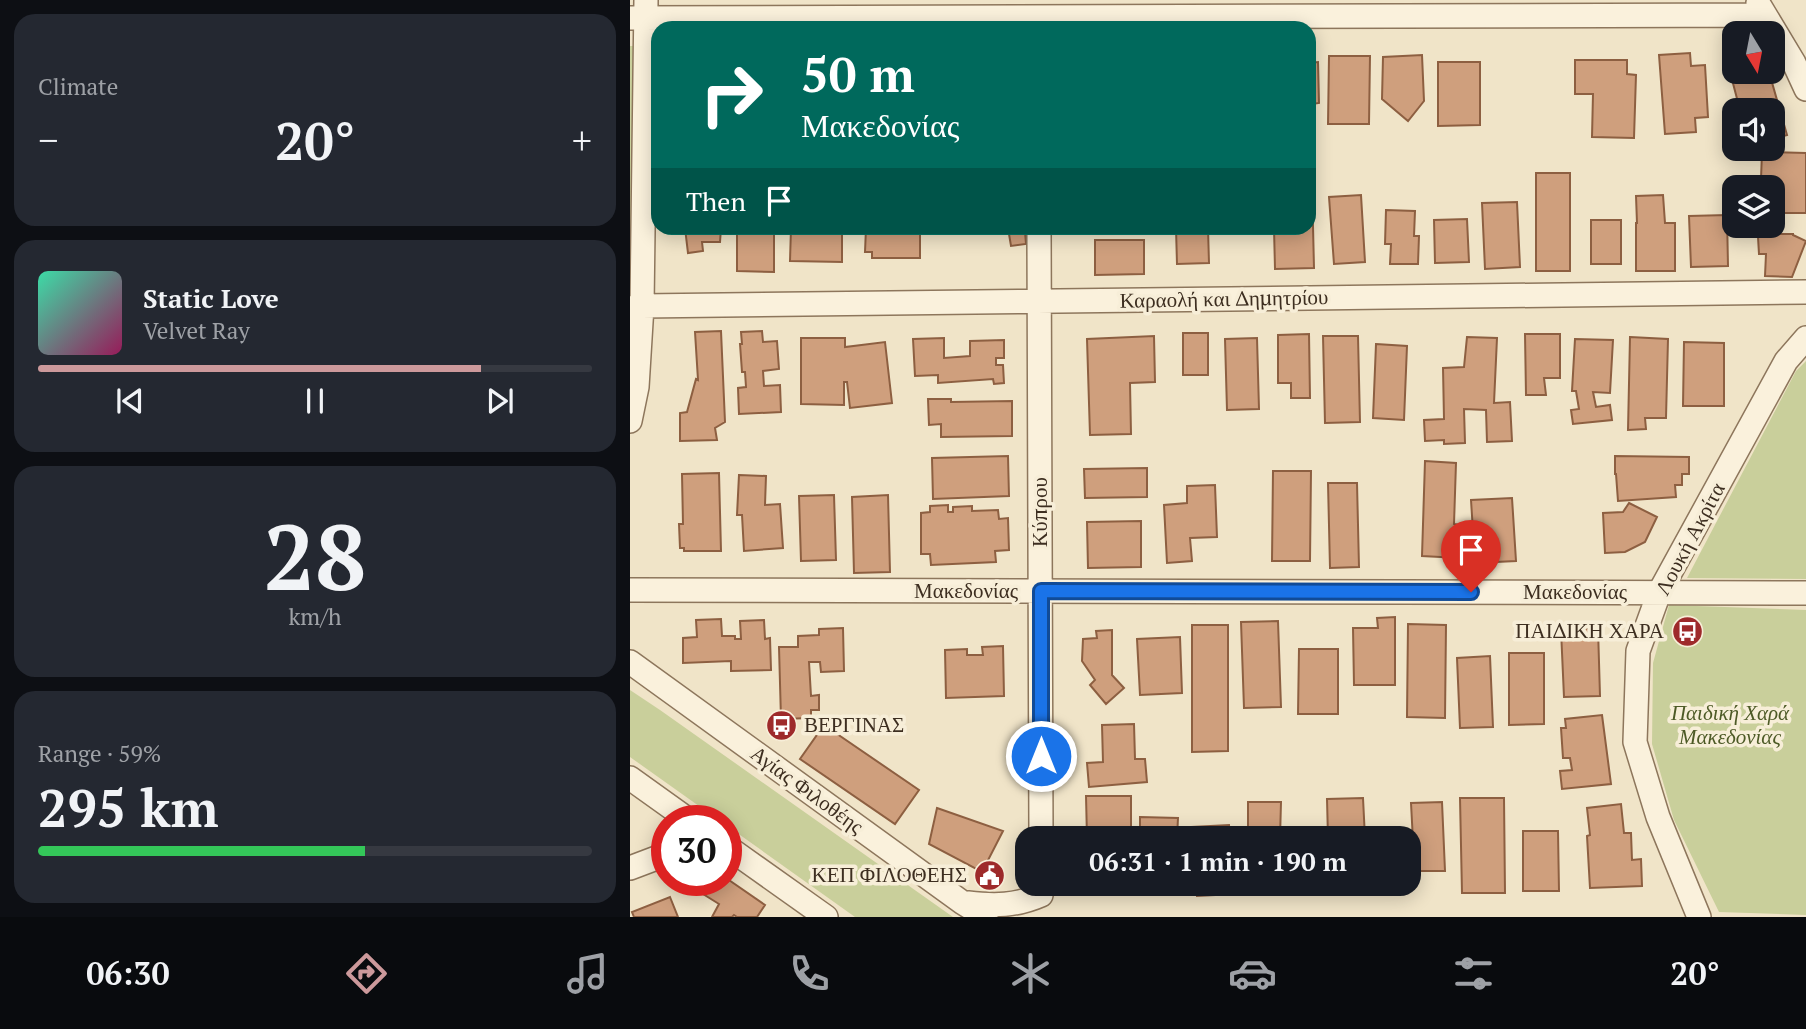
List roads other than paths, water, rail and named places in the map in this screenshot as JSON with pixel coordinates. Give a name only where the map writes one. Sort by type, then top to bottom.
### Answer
[{"type":"street","points":[[630,421],[637,387],[640,12],[1042,15],[1761,7],[1806,89]]},
{"type":"street","name":"Κύπρου","points":[[1039,235],[1041,826]]},
{"type":"street","name":"Καραολή και Δημητρίου","points":[[636,307],[1806,292]]},
{"type":"street","name":"Λουκή Ακρίτα","points":[[1699,917],[1658,817],[1634,742],[1638,651],[1659,593],[1786,361],[1806,338]]},
{"type":"street","name":"Μακεδονίας","points":[[630,590],[1806,593]]},
{"type":"street","name":"Αγίας Φιλοθέης","points":[[630,662],[986,917]]},
{"type":"street","points":[[630,778],[668,805]]},
{"type":"street","points":[[742,857],[826,917]]},
{"type":"street","points":[[630,868],[651,860]]},
{"type":"street","points":[[963,903],[989,906],[1040,899]]},
{"type":"place","name":"ΠΑΙΔΙΚΗ ΧΑΡΑ","points":[[1687,631]]},
{"type":"place","name":"ΒΕΡΓΙΝΑΣ","points":[[781,725]]},
{"type":"place","name":"ΚΕΠ ΦΙΛΟΘΕΗΣ","points":[[990,875]]},
{"type":"park label","name":"Παιδική Χαρά Μακεδονίας","points":[[1730,725]]}]
